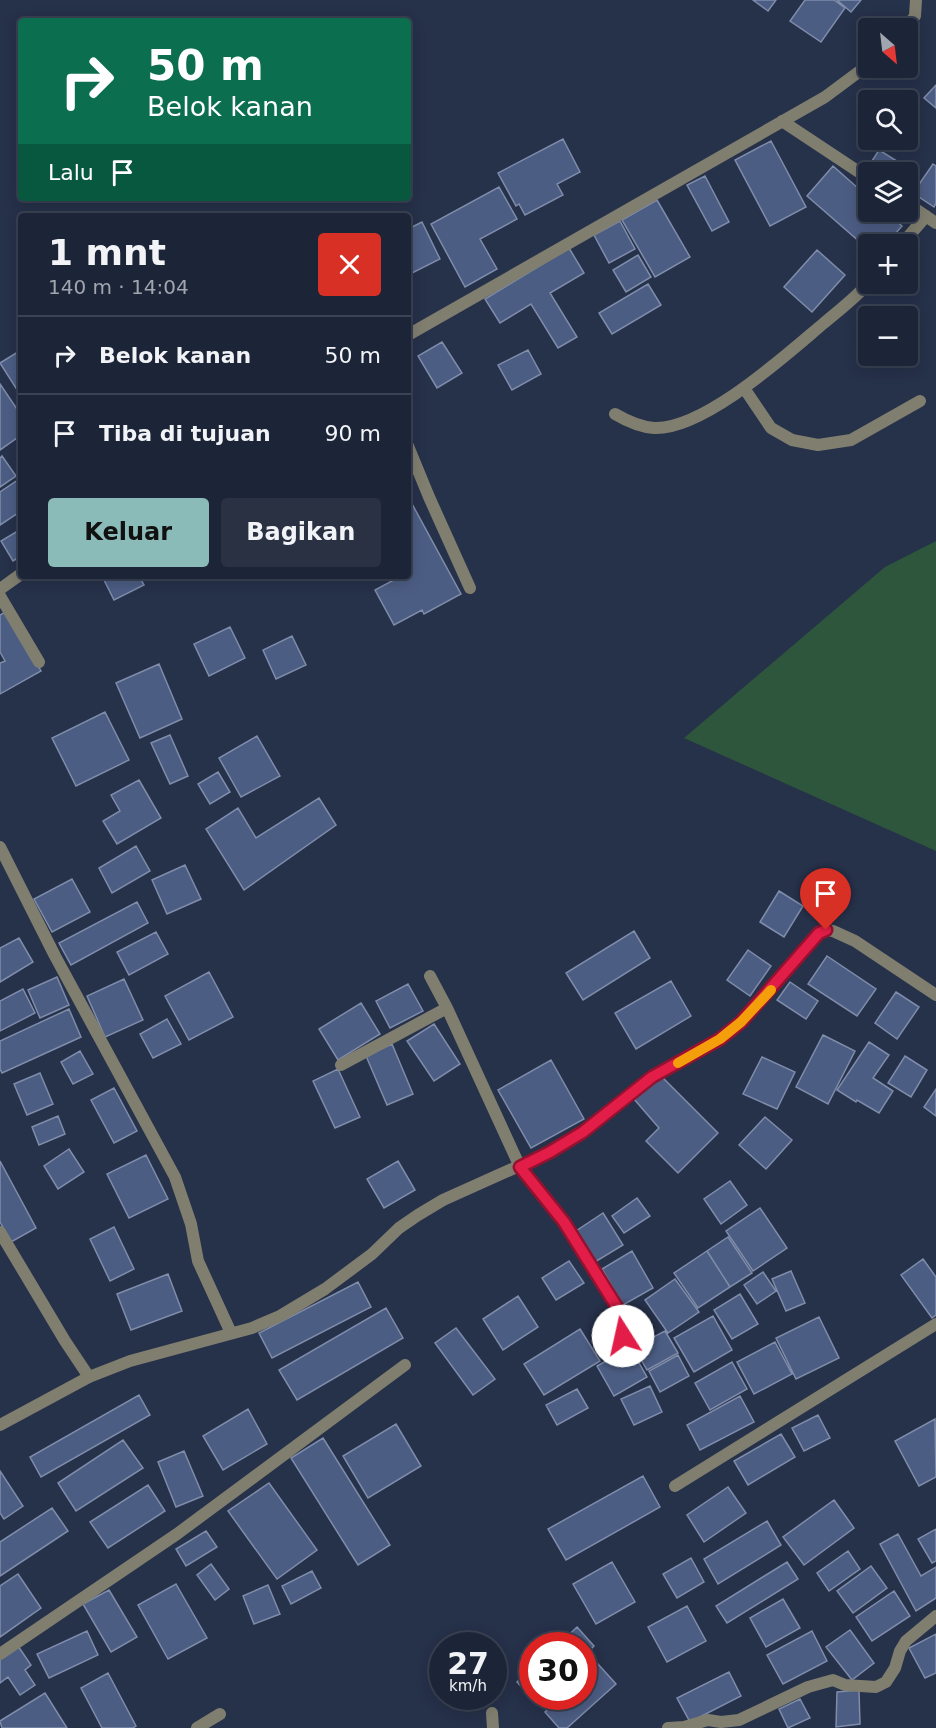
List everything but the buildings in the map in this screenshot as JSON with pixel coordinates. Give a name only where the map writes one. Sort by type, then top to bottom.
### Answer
[{"type":"street","points":[[914,18],[916,0]]},
{"type":"street","points":[[411,333],[825,97],[858,72]]},
{"type":"street","points":[[782,121],[858,171]]},
{"type":"street","points":[[914,234],[931,220],[918,211]]},
{"type":"street","points":[[615,414],[631,423],[654,428],[676,424],[697,416],[744,388],[858,292]]},
{"type":"street","points":[[744,388],[771,428],[792,440],[818,445],[851,440],[920,401]]},
{"type":"street","points":[[411,453],[470,588]]},
{"type":"street","points":[[0,588],[18,576]]},
{"type":"street","points":[[0,596],[39,662]]},
{"type":"street","points":[[0,847],[55,956],[175,1178],[191,1224],[198,1261],[231,1333]]},
{"type":"street","points":[[0,1425],[90,1377],[130,1361],[252,1328],[280,1316],[324,1290],[372,1254],[399,1228],[443,1200],[550,1152],[583,1132],[652,1077],[720,1039],[741,1022],[819,933],[833,930],[855,941],[936,995]]},
{"type":"street","points":[[430,976],[520,1167],[564,1222],[625,1320],[628,1329],[611,1345]]},
{"type":"street","points":[[341,1065],[447,1008]]},
{"type":"street","points":[[0,1232],[65,1341],[90,1377]]},
{"type":"street","points":[[675,1486],[936,1324]]},
{"type":"street","points":[[0,1654],[177,1534],[405,1365]]},
{"type":"street","points":[[668,1728],[684,1727],[708,1720],[721,1722],[739,1720],[808,1687],[832,1680],[845,1685],[876,1687],[886,1682],[895,1668],[906,1641],[936,1616]]},
{"type":"street","points":[[492,1713],[493,1728]]},
{"type":"street","points":[[197,1728],[220,1714]]},
{"type":"green space","points":[[936,541],[936,851],[684,738],[885,567]]},
{"type":"slow traffic","points":[[678,1063],[720,1039],[741,1022],[771,990]]},
{"type":"route","points":[[623,1336],[628,1329],[625,1320],[606,1288],[564,1222],[520,1167],[583,1132],[652,1077],[720,1039],[741,1022],[819,933],[826,930]]}]
